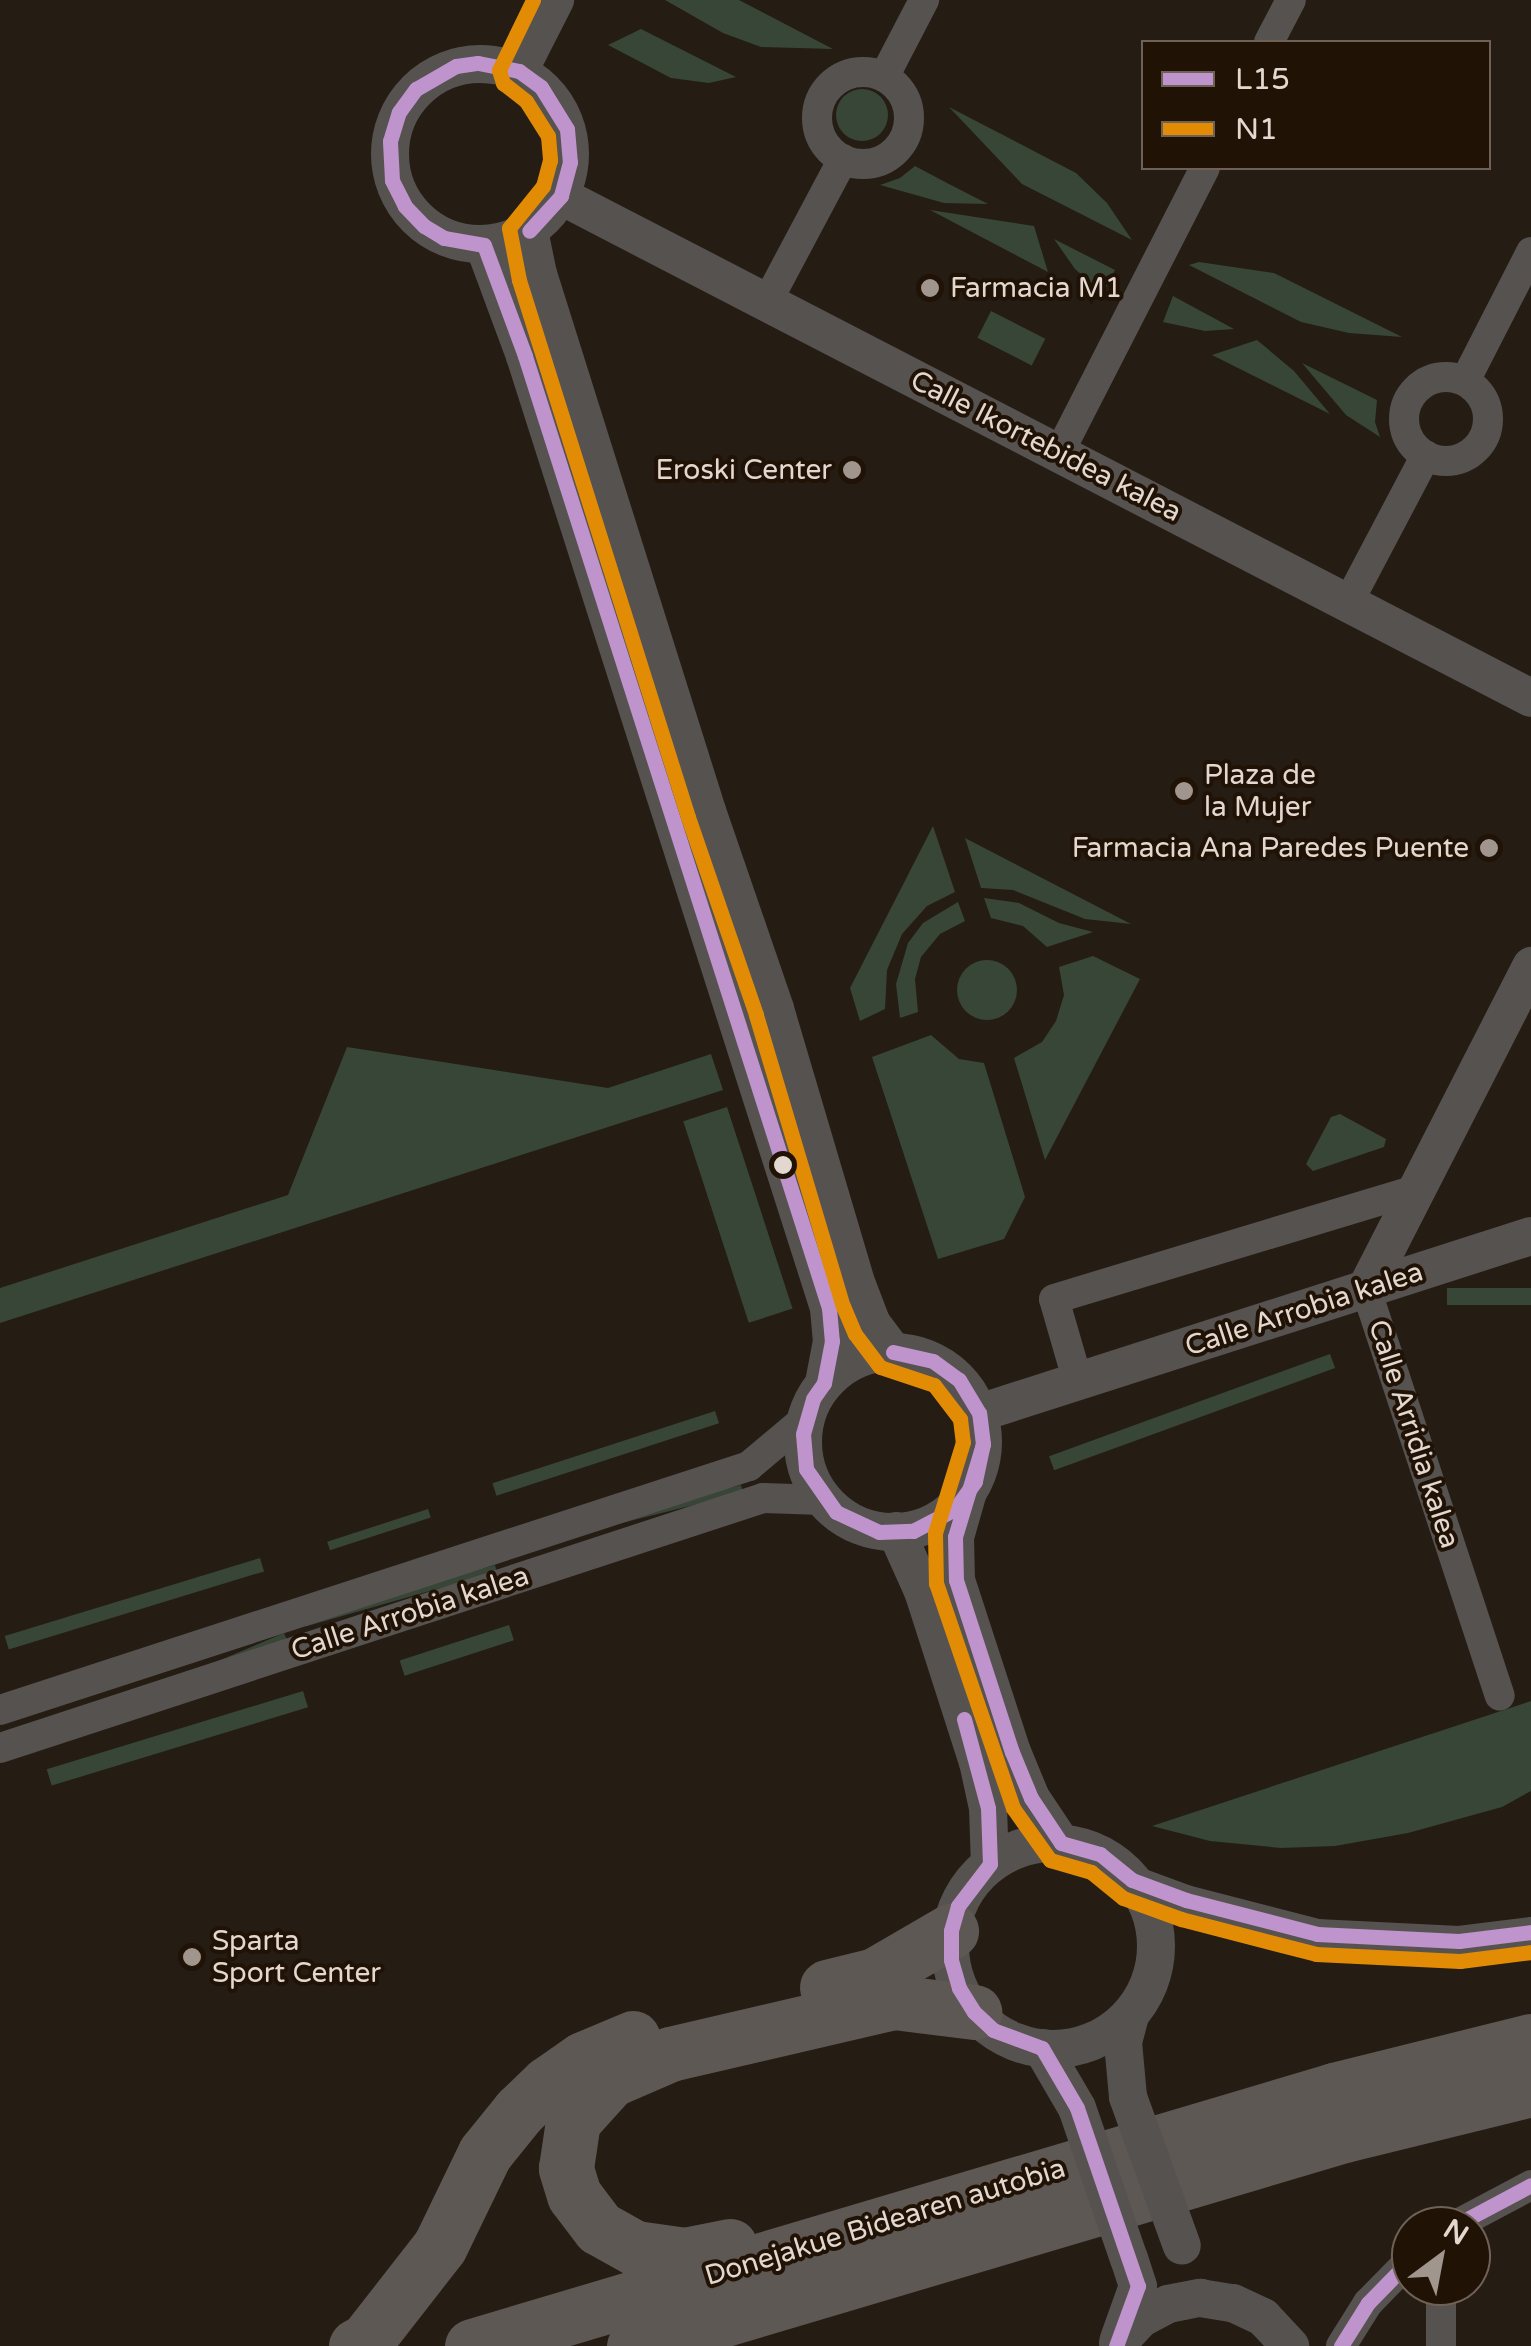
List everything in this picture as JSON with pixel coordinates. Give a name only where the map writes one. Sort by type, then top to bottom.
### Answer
[{"type":"highway","points":[[356,2346],[366,2341],[413,2284],[440,2246],[485,2153],[547,2084],[625,2040],[874,1975],[951,1931]]},
{"type":"highway","points":[[974,2012],[894,2002],[670,2054],[610,2080],[573,2121],[566,2168],[574,2195],[599,2228],[634,2248],[685,2256],[778,2235],[896,2195],[1004,2185]]},
{"type":"highway","name":"Donejakue Bidearen autobia","points":[[472,2346],[1004,2185],[1334,2090],[1531,2041]]},
{"type":"highway","name":"Donejakue Bidearen autobia","points":[[634,2346],[946,2257],[1344,2135],[1531,2089]]},
{"type":"highway","points":[[734,2346],[843,2310],[946,2257]]},
{"type":"street","points":[[518,71],[555,0]]},
{"type":"street","points":[[884,78],[924,0]]},
{"type":"street","points":[[1270,40],[1290,0]]},
{"type":"street","points":[[478,63],[518,71],[558,106],[567,129],[570,162],[561,196],[529,231],[484,245],[444,238],[404,206],[392,180],[390,142],[399,112],[416,89],[434,75],[478,63]]},
{"type":"street","points":[[856,72],[884,78],[904,98],[908,111],[904,139],[884,159],[857,164],[843,159],[822,140],[817,125],[822,96],[830,85],[856,72]]},
{"type":"street","points":[[768,302],[843,159]]},
{"type":"street","points":[[1058,453],[1204,170]]},
{"type":"street","name":"Calle Ikortebidea kalea","points":[[561,196],[1531,698]]},
{"type":"street","points":[[529,231],[538,274],[702,794],[775,1009],[857,1285],[872,1324],[893,1352]]},
{"type":"street","points":[[484,245],[524,356],[829,1308],[832,1341],[824,1383],[806,1418],[806,1469],[823,1500],[862,1527],[896,1531],[928,1526],[968,1494]]},
{"type":"street","points":[[1465,381],[1531,252]]},
{"type":"street","points":[[1453,377],[1465,381],[1487,409],[1485,433],[1466,456],[1452,461],[1426,456],[1406,434],[1405,408],[1410,395],[1429,380],[1453,377]]},
{"type":"street","points":[[1348,603],[1426,456]]},
{"type":"street","name":"Calle Arridia kalea","points":[[1500,1696],[1366,1289],[1531,966]]},
{"type":"street","points":[[1078,1382],[1054,1298],[1416,1190]]},
{"type":"street","name":"Calle Arrobia kalea","points":[[979,1414],[1531,1236]]},
{"type":"street","points":[[824,1383],[850,1362],[893,1352],[918,1356],[946,1369],[968,1392],[979,1414],[984,1444],[956,1538],[956,1580],[1012,1752],[1031,1798],[1061,1843]]},
{"type":"street","name":"Calle Arrobia kalea","points":[[0,1710],[749,1466],[806,1418]]},
{"type":"street","name":"Calle Arrobia kalea","points":[[0,1748],[763,1498],[823,1500]]},
{"type":"street","points":[[896,1531],[924,1591],[978,1762],[988,1808],[990,1864]]},
{"type":"street","points":[[1061,1843],[1100,1854],[1132,1880],[1148,1905],[1156,1933],[1156,1962],[1147,1991],[1130,2015],[1105,2036],[1075,2047],[1042,2048],[993,2030],[974,2012],[959,1988],[951,1960],[951,1931],[971,1883],[990,1864],[1011,1852],[1061,1843]]},
{"type":"street","points":[[1132,1880],[1186,1900],[1318,1934],[1459,1941],[1531,1932]]},
{"type":"street","points":[[1130,2015],[1123,2042],[1128,2096],[1200,2298]]},
{"type":"street","points":[[1042,2048],[1077,2108],[1138,2286],[1117,2344]]},
{"type":"street","points":[[1491,2206],[1531,2185]]},
{"type":"street","points":[[1342,2346],[1368,2303],[1391,2280]]},
{"type":"street","points":[[1117,2344],[1140,2320],[1168,2304],[1200,2298],[1233,2303],[1263,2318],[1290,2346]]},
{"type":"street","points":[[1441,2306],[1441,2346]]},
{"type":"green space","points":[[665,0],[739,0],[833,49],[761,47],[723,33]]},
{"type":"green space","points":[[641,29],[736,77],[709,83],[671,78],[608,45]]},
{"type":"green space","points":[[862,89],[881,96],[888,115],[881,134],[862,141],[843,134],[836,115],[843,96]]},
{"type":"green space","points":[[949,107],[1076,173],[1107,203],[1132,240],[1022,184]]},
{"type":"green space","points":[[915,166],[988,204],[944,203],[880,185],[900,178]]},
{"type":"green space","points":[[930,210],[1034,226],[1048,272]]},
{"type":"green space","points":[[1054,239],[1115,270],[1103,293],[1075,269]]},
{"type":"green space","points":[[1199,262],[1274,273],[1402,337],[1349,333],[1301,322],[1189,265]]},
{"type":"green space","points":[[1173,296],[1234,329],[1205,331],[1163,322]]},
{"type":"green space","points":[[991,311],[1045,339],[1032,365],[977,338]]},
{"type":"green space","points":[[1257,340],[1294,371],[1330,414],[1212,355]]},
{"type":"green space","points":[[1302,363],[1377,400],[1375,422],[1380,437],[1346,415]]},
{"type":"green space","points":[[933,826],[955,892],[927,906],[902,934],[887,970],[885,1009],[860,1021],[850,988]]},
{"type":"green space","points":[[965,838],[1131,924],[1085,919],[1013,890],[981,888]]},
{"type":"green space","points":[[984,898],[1019,903],[1059,923],[1093,932],[1047,947],[1023,926],[991,918]]},
{"type":"green space","points":[[958,902],[965,921],[940,934],[921,957],[915,979],[918,1012],[900,1018],[896,984],[908,943],[923,923]]},
{"type":"green space","points":[[1093,956],[1140,979],[1045,1160],[1014,1058],[1042,1042],[1056,1021],[1064,995],[1059,967]]},
{"type":"green space","points":[[987,960],[1008,969],[1017,990],[1008,1011],[987,1020],[966,1011],[957,990],[966,969]]},
{"type":"green space","points":[[931,1035],[959,1059],[984,1063],[1025,1197],[1004,1239],[938,1259],[872,1057]]},
{"type":"green space","points":[[347,1047],[608,1088],[711,1054],[723,1090],[0,1323],[0,1288],[288,1195]]},
{"type":"green space","points":[[727,1107],[793,1309],[749,1323],[683,1121]]},
{"type":"green space","points":[[1340,1114],[1386,1139],[1384,1147],[1313,1171],[1306,1164],[1331,1117]]},
{"type":"green space","points":[[1447,1288],[1531,1288],[1531,1305],[1447,1305]]},
{"type":"green space","points":[[1330,1354],[1335,1368],[1054,1470],[1049,1456]]},
{"type":"green space","points":[[715,1411],[719,1423],[496,1496],[492,1483]]},
{"type":"green space","points":[[741,1485],[743,1493],[511,1551],[509,1543]]},
{"type":"green space","points":[[428,1509],[431,1518],[330,1550],[327,1542]]},
{"type":"green space","points":[[260,1558],[264,1571],[9,1649],[5,1636]]},
{"type":"green space","points":[[495,1565],[497,1572],[306,1627],[304,1620]]},
{"type":"green space","points":[[509,1625],[514,1640],[405,1676],[400,1661]]},
{"type":"green space","points":[[284,1633],[287,1640],[40,1745],[36,1738]]},
{"type":"green space","points":[[303,1691],[308,1707],[52,1786],[47,1769]]},
{"type":"green space","points":[[1531,1701],[1531,1791],[1502,1807],[1408,1833],[1335,1846],[1281,1848],[1210,1841],[1152,1826]]},
{"type":"transit line","name":"N1","points":[[533,0],[499,70],[503,83],[526,101],[548,136],[550,160],[543,186],[509,228],[519,280],[688,817],[756,1015],[843,1306],[855,1334],[880,1367],[934,1385],[960,1419],[963,1442],[935,1533],[936,1583],[1013,1808],[1050,1860],[1091,1872],[1123,1898],[1181,1919],[1316,1954],[1460,1961],[1531,1952]]},
{"type":"transit line","name":"L15","points":[[484,245],[444,238],[424,226],[405,206],[392,180],[390,141],[399,112],[416,89],[456,66],[478,63],[519,71],[541,87],[567,129],[570,162],[561,196],[529,231]]},
{"type":"transit line","name":"L15","points":[[484,245],[525,356],[829,1308],[832,1341],[824,1383],[813,1399],[803,1434],[806,1469],[836,1512],[879,1532],[913,1531],[955,1509],[975,1481],[983,1444],[979,1413],[959,1380],[933,1361],[893,1352]]},
{"type":"transit line","name":"L15","points":[[983,1444],[955,1537],[956,1580],[1012,1752],[1031,1798],[1061,1843],[1100,1854],[1132,1880],[1186,1900],[1317,1934],[1459,1941],[1531,1932]]},
{"type":"transit line","name":"L15","points":[[964,1719],[988,1808],[990,1864],[958,1906],[951,1931],[951,1960],[959,1988],[974,2012],[993,2030],[1042,2048],[1077,2108],[1138,2286],[1116,2346]]},
{"type":"transit line","name":"L15","points":[[1491,2206],[1531,2185]]},
{"type":"transit line","name":"L15","points":[[1341,2346],[1368,2303],[1391,2279]]},
{"type":"place","name":"Farmacia M1","points":[[930,288]]},
{"type":"place","name":"Eroski Center","points":[[852,470]]},
{"type":"place","name":"Plaza de la Mujer","points":[[1184,791]]},
{"type":"place","name":"Farmacia Ana Paredes Puente","points":[[1489,848]]},
{"type":"place","name":"Sparta Sport Center","points":[[192,1957]]}]
